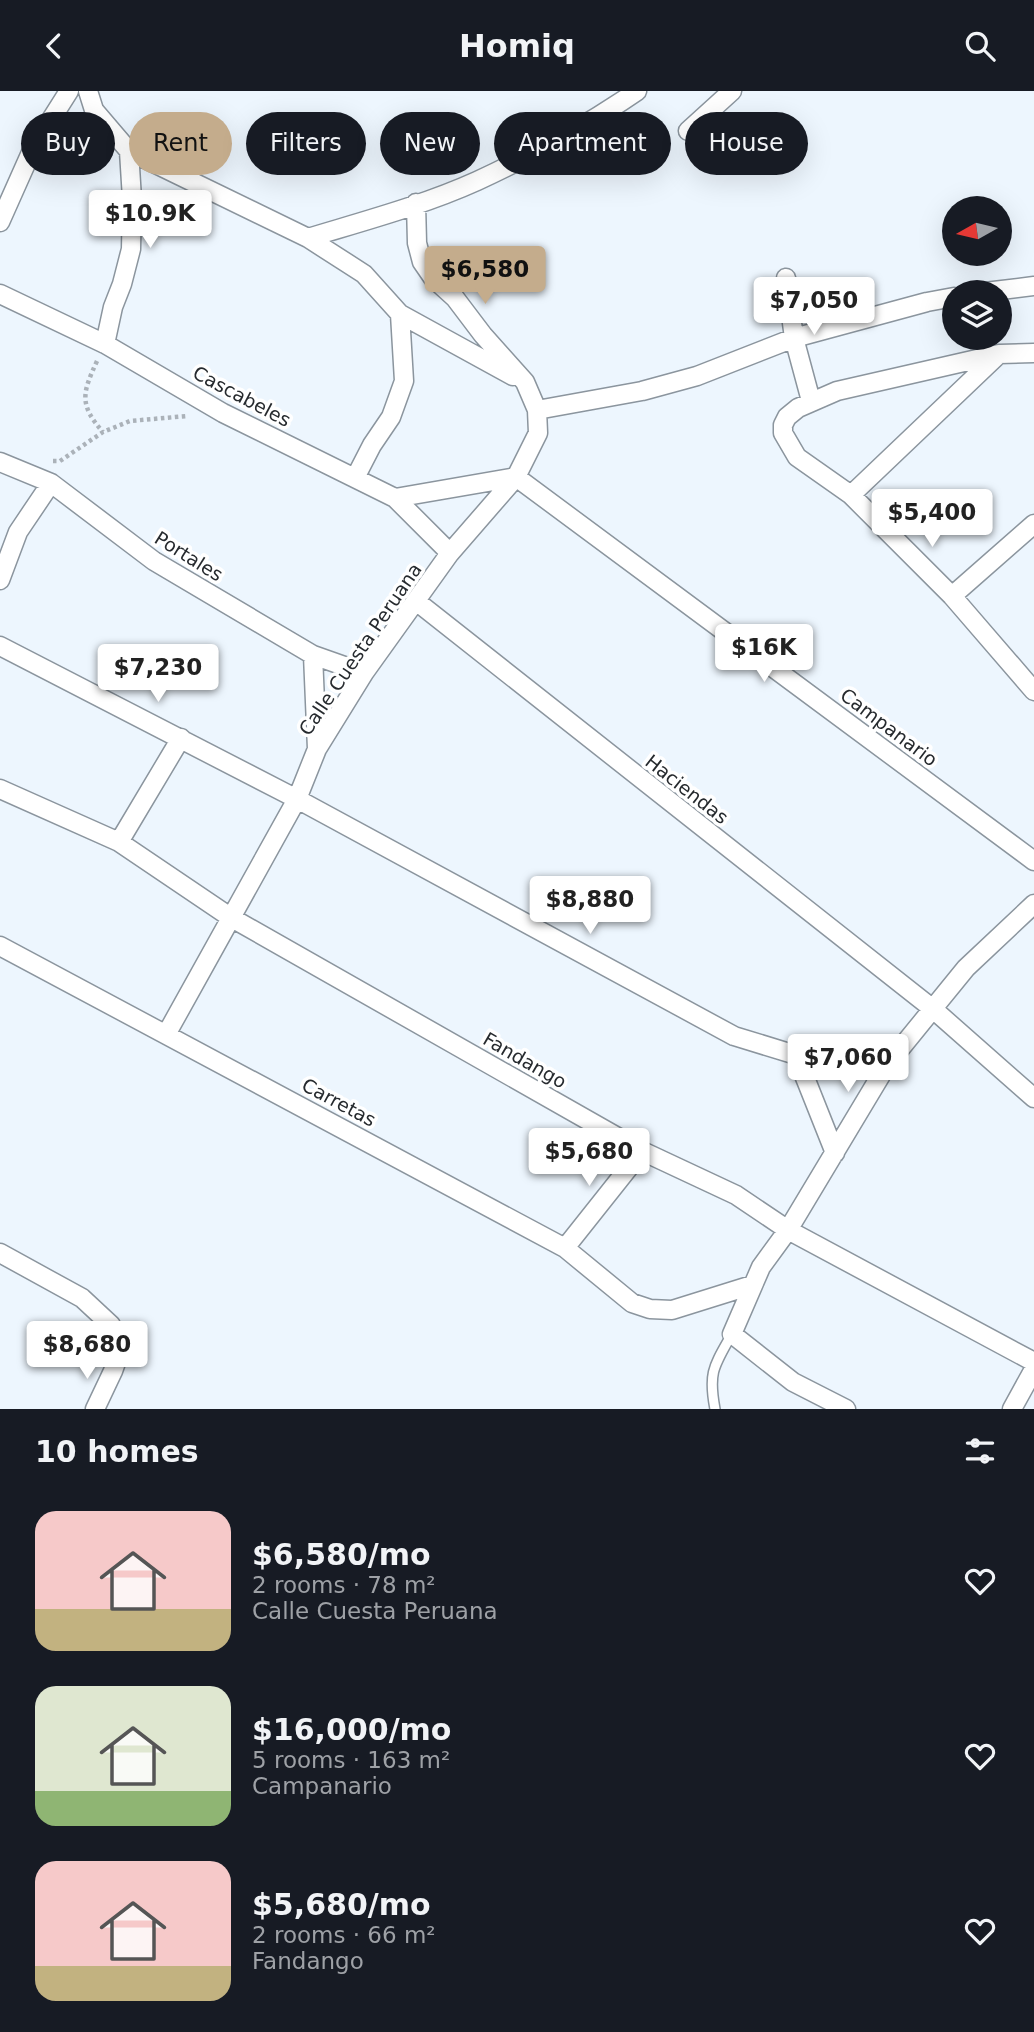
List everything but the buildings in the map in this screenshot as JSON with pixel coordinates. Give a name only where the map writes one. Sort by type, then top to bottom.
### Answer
[{"type":"street","points":[[0,222],[33,148],[69,91]]},
{"type":"street","points":[[88,91],[94,110],[129,151]]},
{"type":"street","points":[[308,238],[475,182],[565,137],[637,91]]},
{"type":"street","points":[[709,112],[732,91]]},
{"type":"street","points":[[105,344],[131,249],[131,175]]},
{"type":"street","points":[[178,175],[308,238],[364,274],[400,314],[524,382]]},
{"type":"street","points":[[416,203],[417,243],[422,262],[524,382],[537,411],[642,391],[697,376],[794,338],[942,299]]},
{"type":"street","points":[[786,278],[794,338],[811,401]]},
{"type":"street","points":[[1012,289],[1034,286]]},
{"type":"street","name":"Cascabeles","points":[[0,294],[105,344],[223,412],[395,498],[450,553]]},
{"type":"street","points":[[355,478],[372,445],[391,417],[404,381],[400,314]]},
{"type":"street","points":[[1034,353],[999,354],[837,391],[811,401],[787,417],[783,425],[783,433],[797,457],[851,495],[952,596],[1034,691]]},
{"type":"street","points":[[851,495],[999,354]]},
{"type":"street","name":"Calle Cuesta Peruana","points":[[167,1033],[297,799],[317,749],[364,673],[450,553],[516,477],[538,433],[537,411]]},
{"type":"street","name":"Portales","points":[[0,462],[51,484],[154,561],[313,656],[364,673]]},
{"type":"street","points":[[395,498],[516,477]]},
{"type":"street","name":"Campanario","points":[[516,477],[1034,861]]},
{"type":"street","points":[[0,580],[18,532],[51,484]]},
{"type":"street","points":[[952,596],[1034,524]]},
{"type":"street","name":"Haciendas","points":[[416,601],[933,1009],[1034,1098]]},
{"type":"street","points":[[0,646],[297,799],[734,1036],[796,1055],[887,1065]]},
{"type":"street","points":[[313,656],[317,749]]},
{"type":"street","points":[[119,842],[181,738]]},
{"type":"street","name":"Fandango","points":[[0,789],[119,842],[230,916],[642,1151],[736,1195],[788,1230],[1034,1361]]},
{"type":"street","points":[[846,1409],[793,1382],[732,1334],[761,1267],[788,1230],[887,1065],[966,968],[1034,904]]},
{"type":"street","name":"Carretas","points":[[0,946],[565,1248],[632,1303],[650,1309],[672,1310],[752,1285]]},
{"type":"street","points":[[796,1055],[835,1153]]},
{"type":"street","points":[[565,1248],[642,1151]]},
{"type":"street","points":[[0,1253],[82,1298],[111,1325],[119,1354],[95,1409]]},
{"type":"street","points":[[1012,1409],[1034,1370]]},
{"type":"lane","points":[[715,1409],[711,1389],[712,1370],[732,1334]]},
{"type":"path","points":[[103,432],[92,421],[84,388],[105,344]]},
{"type":"path","points":[[42,462],[60,461],[103,432],[130,421],[223,412]]}]
